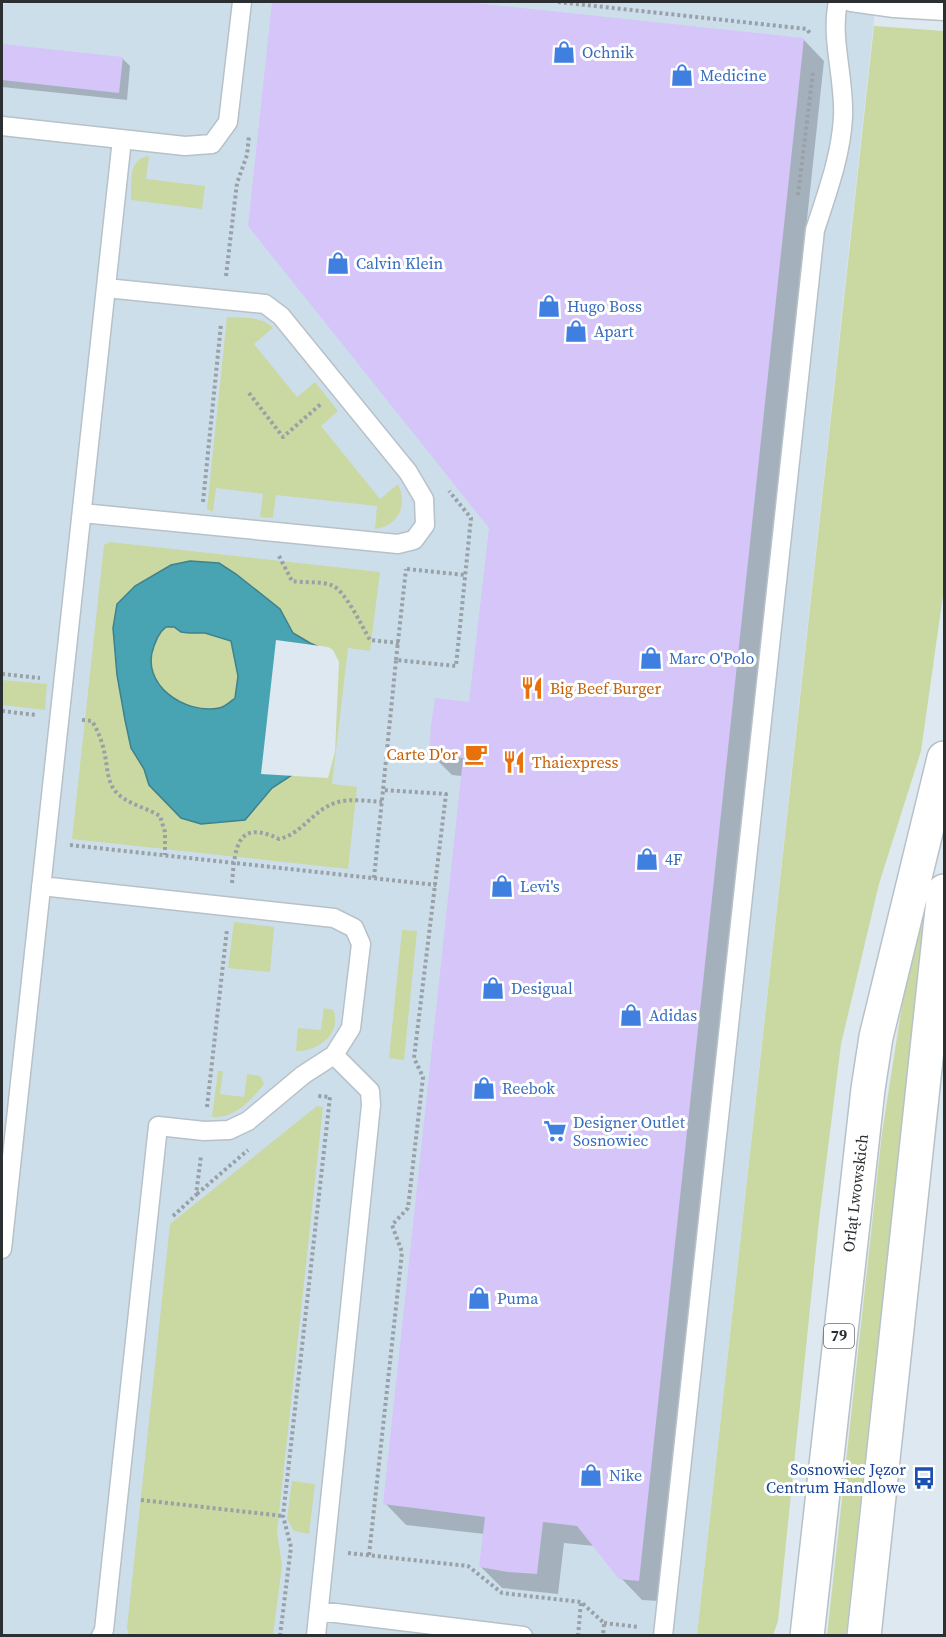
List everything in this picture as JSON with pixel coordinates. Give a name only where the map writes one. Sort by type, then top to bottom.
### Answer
[{"type":"main road","name":"Orląt Lwowskich","points":[[807,1635],[868,1089],[876,1036],[945,758]]},
{"type":"main road","points":[[864,1635],[945,891]]},
{"type":"lane","points":[[2,126],[185,146],[212,144],[228,122],[242,2]]},
{"type":"lane","points":[[663,1635],[815,230],[837,161],[843,116],[841,70],[834,19],[838,2]]},
{"type":"lane","points":[[851,2],[894,8],[945,11]]},
{"type":"lane","points":[[2,1249],[122,139]]},
{"type":"lane","points":[[82,513],[398,544],[414,540],[425,525],[424,499],[408,472],[281,316],[265,304],[106,288]]},
{"type":"lane","points":[[41,886],[334,918],[354,928],[361,944],[351,1028],[334,1055],[303,1075],[248,1121],[229,1130],[204,1131],[158,1126],[104,1630],[101,1635]]},
{"type":"lane","points":[[316,1635],[371,1106],[370,1091],[334,1055]]},
{"type":"lane","points":[[319,1611],[523,1635]]},
{"type":"path","points":[[558,2],[807,29],[813,38]]},
{"type":"path","points":[[797,201],[814,63]]},
{"type":"path","points":[[237,279],[226,277],[237,183],[247,155],[250,131]]},
{"type":"path","points":[[200,525],[224,300]]},
{"type":"path","points":[[249,393],[284,437],[339,388]]},
{"type":"path","points":[[396,660],[456,666],[471,518],[442,482]]},
{"type":"path","points":[[267,554],[291,557]]},
{"type":"path","points":[[279,555],[292,581],[330,584],[337,588],[370,640],[399,644]]},
{"type":"path","points":[[395,568],[465,575]]},
{"type":"path","points":[[374,878],[406,569]]},
{"type":"path","points":[[2,711],[92,721],[105,753],[108,777],[116,792],[128,801],[160,816],[165,832],[165,855]]},
{"type":"path","points":[[369,1555],[402,1252],[392,1225],[408,1208],[423,1077],[414,1058],[446,794],[383,790]]},
{"type":"path","points":[[196,1195],[234,862],[240,839],[249,832],[266,832],[279,839],[288,837],[324,808],[335,803],[355,800],[382,802]]},
{"type":"path","points":[[66,844],[436,885]]},
{"type":"path","points":[[280,1635],[291,1547],[283,1516],[330,1097],[315,1096]]},
{"type":"path","points":[[165,1222],[249,1150]]},
{"type":"path","points":[[137,1499],[283,1516]]},
{"type":"path","points":[[291,1547],[468,1566],[502,1593],[581,1602],[604,1623],[643,1628]]},
{"type":"path","points":[[578,1635],[581,1602]]},
{"type":"path","points":[[603,1635],[604,1623]]},
{"type":"shaded area","points":[[13,2],[876,2],[697,1635],[2,1635],[2,5]]},
{"type":"green space","points":[[874,26],[944,31],[944,588],[921,751],[879,884],[841,1044],[819,1220],[778,1621],[773,1635],[697,1635]]},
{"type":"green space","points":[[149,156],[146,179],[205,186],[202,209],[131,200],[131,179],[134,167],[142,158]]},
{"type":"green space","points":[[227,317],[258,320],[269,324],[273,328],[254,344],[297,397],[315,382],[338,411],[321,426],[380,499],[398,484],[402,499],[401,507],[390,524],[375,529],[377,506],[276,495],[273,518],[260,517],[263,494],[216,488],[213,512],[207,509]]},
{"type":"green space","points":[[110,542],[380,572],[370,651],[348,648],[332,784],[357,787],[348,869],[72,839],[104,545]]},
{"type":"green space","points":[[2,680],[47,684],[45,710],[2,705]]},
{"type":"green space","points":[[234,922],[274,927],[270,972],[228,968]]},
{"type":"green space","points":[[921,924],[924,928],[846,1635],[827,1636],[882,1133],[903,999]]},
{"type":"green space","points":[[402,930],[417,931],[404,1060],[389,1058]]},
{"type":"green space","points":[[324,1008],[333,1010],[335,1018],[331,1033],[320,1045],[296,1051],[298,1028],[321,1030]]},
{"type":"green space","points":[[218,1071],[223,1071],[220,1094],[244,1097],[247,1074],[260,1076],[264,1084],[248,1102],[235,1112],[212,1117]]},
{"type":"green space","points":[[317,1106],[323,1107],[277,1532],[282,1566],[273,1635],[129,1635],[127,1628],[170,1224]]},
{"type":"green space","points":[[292,1481],[315,1484],[309,1534],[294,1531],[287,1519]]},
{"type":"water","points":[[190,561],[219,563],[280,609],[293,633],[330,652],[292,775],[272,788],[245,820],[201,824],[181,818],[149,785],[144,769],[131,748],[117,675],[113,628],[117,604],[135,586],[171,565]],"holes":[[[166,627],[174,627],[181,632],[205,633],[231,641],[238,676],[235,698],[223,707],[206,709],[192,707],[168,694],[159,684],[153,673],[151,660],[154,646],[158,636]]]},
{"type":"pier","points":[[276,640],[328,647],[333,650],[339,662],[335,752],[328,778],[261,774]]},
{"type":"building","name":"Designer Outlet Sosnowiec","points":[[272,2],[465,2],[804,38],[639,1581],[619,1579],[577,1526],[543,1522],[537,1574],[508,1572],[479,1567],[485,1517],[383,1504],[463,758],[429,754],[431,725],[435,698],[469,702],[489,528],[248,226]]},
{"type":"building","points":[[2,44],[123,57],[119,93],[2,80]]},
{"type":"place","name":"Ochnik","points":[[564,52]]},
{"type":"place","name":"Medicine","points":[[682,75]]},
{"type":"place","name":"Calvin Klein","points":[[338,263]]},
{"type":"place","name":"Hugo Boss","points":[[549,306]]},
{"type":"place","name":"Apart","points":[[576,331]]},
{"type":"place","name":"Marc O'Polo","points":[[651,658]]},
{"type":"place","name":"Big Beef Burger","points":[[532,688]]},
{"type":"place","name":"Carte D'or","points":[[476,754]]},
{"type":"place","name":"Thaiexpress","points":[[514,762]]},
{"type":"place","name":"4F","points":[[647,859]]},
{"type":"place","name":"Levi's","points":[[502,886]]},
{"type":"place","name":"Desigual","points":[[493,988]]},
{"type":"place","name":"Adidas","points":[[631,1015]]},
{"type":"place","name":"Reebok","points":[[484,1088]]},
{"type":"place","name":"Designer Outlet Sosnowiec","points":[[555,1131]]},
{"type":"place","name":"Puma","points":[[479,1298]]},
{"type":"place","name":"Nike","points":[[591,1475]]},
{"type":"place","name":"Sosnowiec Jęzor Centrum Handlowe","points":[[924,1478]]}]
